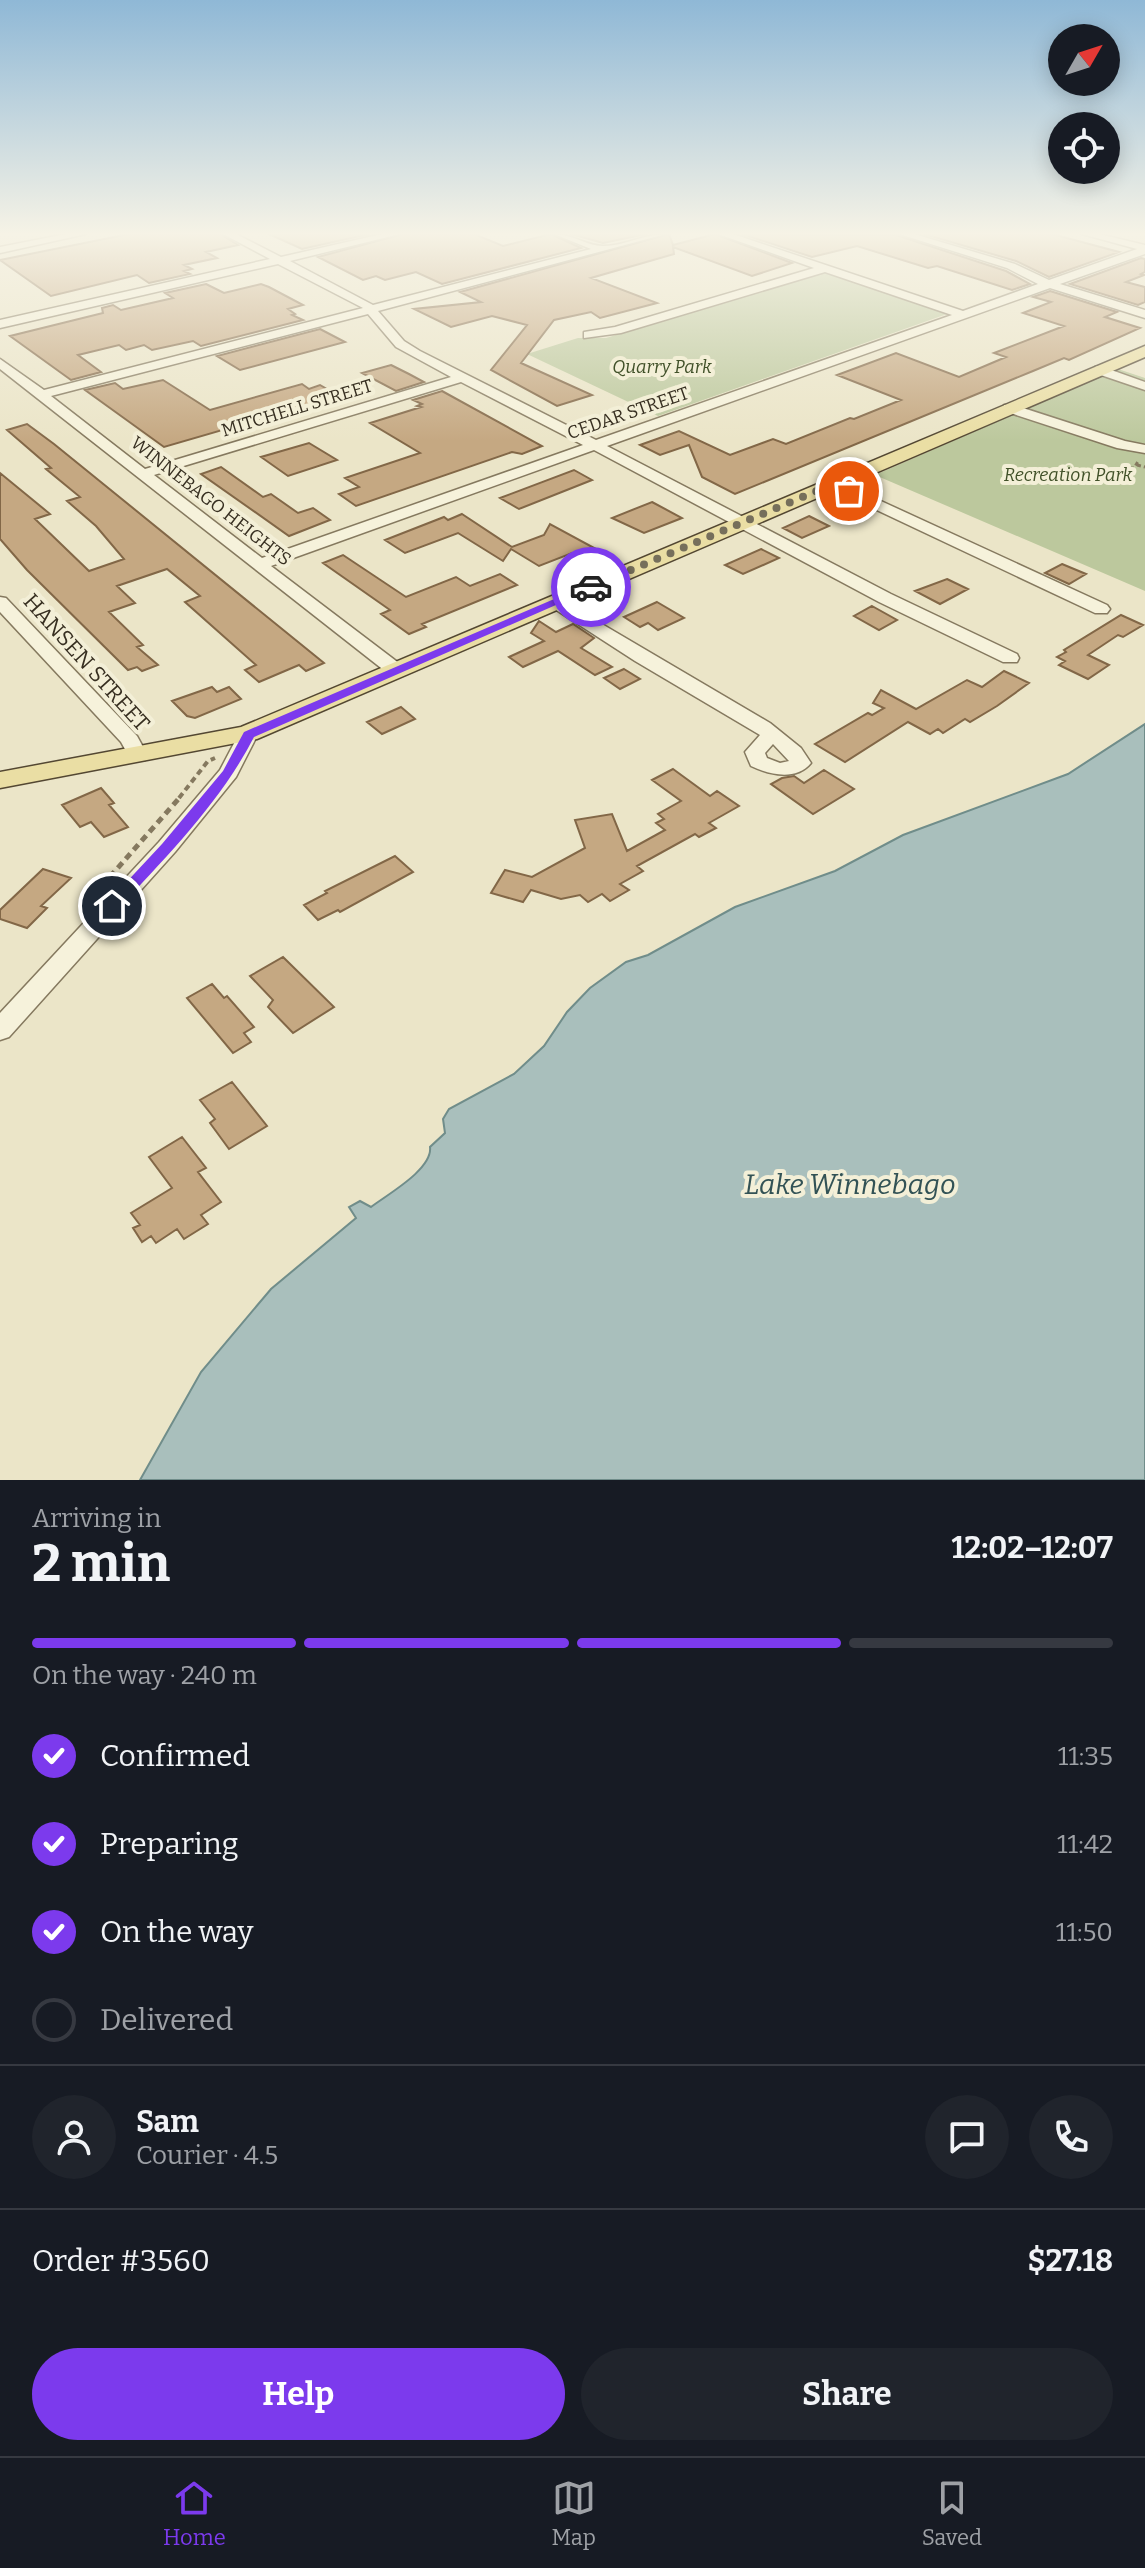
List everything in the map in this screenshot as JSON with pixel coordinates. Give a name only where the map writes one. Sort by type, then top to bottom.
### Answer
[{"type":"main road","points":[[0,780],[248,734],[1145,351]]},
{"type":"street","points":[[0,324],[91,303]]},
{"type":"street","points":[[358,303],[371,310],[405,347],[461,378],[885,598],[1010,658]]},
{"type":"street","points":[[41,395],[397,303]]},
{"type":"street","points":[[588,335],[617,330],[707,303]]},
{"type":"street","points":[[929,303],[962,314]]},
{"type":"street","name":"CEDAR STREET","points":[[260,564],[994,303]]},
{"type":"street","points":[[1110,303],[1145,314]]},
{"type":"street","name":"WINNEBAGO HEIGHTS","points":[[0,363],[397,671]]},
{"type":"street","points":[[1100,370],[1145,386]]},
{"type":"street","name":"MITCHELL STREET","points":[[143,474],[461,378]]},
{"type":"street","points":[[1009,408],[1141,452]]},
{"type":"street","points":[[833,484],[1101,609]]},
{"type":"street","name":"HANSEN STREET","points":[[0,602],[130,740],[138,756]]},
{"type":"street","points":[[556,602],[771,735]]},
{"type":"street","points":[[0,1030],[167,847],[229,772],[248,734]]},
{"type":"path","points":[[1137,465],[1141,452]]},
{"type":"path","points":[[1123,469],[1137,465],[1145,467]]},
{"type":"green space","name":"Quarry Park","points":[[719,303],[916,303],[947,314],[658,416],[527,354],[578,338],[606,338]]},
{"type":"green space","name":"Recreation Park","points":[[1118,369],[1145,378],[1145,591],[875,475]]},
{"type":"water","name":"Lake Winnebago","points":[[1145,724],[1145,1480],[140,1480],[201,1372],[271,1289],[356,1218],[349,1207],[360,1201],[371,1207],[417,1172],[429,1155],[430,1147],[445,1133],[443,1119],[449,1109],[514,1074],[544,1046],[567,1012],[590,988],[626,962],[648,955],[735,907],[835,871],[903,835],[1068,774]]},
{"type":"building","points":[[151,303],[299,303],[303,305],[288,309],[295,314],[292,315],[303,320],[201,346],[193,341],[152,350],[144,345],[126,350],[119,345],[78,355],[101,372],[71,380],[10,336],[103,313],[102,308],[113,305],[121,310]]},
{"type":"building","points":[[471,303],[657,303],[600,318],[591,312],[554,320],[521,363],[592,395],[557,406],[491,370],[527,325],[492,316],[451,327],[414,309]]},
{"type":"building","points":[[1048,303],[1088,303],[1117,312],[1105,317],[1140,328],[1069,360],[1064,358],[735,494],[702,477],[689,445],[660,455],[640,445],[679,431],[730,455],[773,439],[786,444],[901,400],[837,375],[896,353],[959,377],[1006,357],[994,353],[1064,326],[1023,313]]},
{"type":"building","points":[[320,329],[345,342],[240,370],[217,356]]},
{"type":"building","points":[[391,365],[424,382],[396,391],[362,373]]},
{"type":"building","points":[[163,380],[210,410],[302,384],[309,389],[320,385],[339,396],[164,447],[85,390],[115,383],[123,389]]},
{"type":"building","points":[[442,391],[542,446],[522,454],[512,452],[356,506],[339,494],[359,487],[345,478],[420,453],[370,423],[421,407],[417,406],[422,404],[413,400]]},
{"type":"building","points":[[27,424],[324,663],[306,671],[299,665],[259,682],[245,670],[256,665],[185,602],[200,596],[167,569],[117,586],[135,603],[109,612],[143,645],[137,647],[158,665],[142,671],[137,667],[128,670],[0,539],[0,473],[50,514],[35,519],[89,571],[124,559],[96,526],[67,501],[80,497],[7,430]]},
{"type":"building","points":[[309,443],[337,460],[288,476],[261,457]]},
{"type":"building","points":[[221,467],[263,497],[271,494],[298,513],[313,508],[330,520],[289,536],[201,474]]},
{"type":"building","points":[[574,470],[592,480],[519,509],[500,498]]},
{"type":"building","points":[[652,502],[682,518],[644,533],[612,518]]},
{"type":"building","points":[[462,514],[512,547],[544,535],[550,524],[596,549],[579,557],[572,553],[539,566],[511,549],[503,561],[458,533],[405,553],[385,540],[444,517],[448,520]]},
{"type":"building","points":[[809,516],[829,526],[802,538],[783,528]]},
{"type":"building","points":[[761,549],[779,558],[743,574],[725,565]]},
{"type":"building","points":[[343,555],[406,597],[456,577],[470,586],[500,574],[517,585],[422,624],[426,627],[409,634],[381,614],[390,610],[323,563]]},
{"type":"building","points":[[1062,564],[1086,574],[1069,584],[1045,573]]},
{"type":"building","points":[[947,579],[968,589],[940,604],[915,591]]},
{"type":"building","points":[[657,602],[684,618],[658,630],[648,623],[640,627],[624,617]]},
{"type":"building","points":[[872,606],[897,620],[879,630],[854,616]]},
{"type":"building","points":[[1121,615],[1143,625],[1123,637],[1118,635],[1088,655],[1109,665],[1088,679],[1059,665],[1065,661],[1057,657],[1066,652],[1064,650]]},
{"type":"building","points":[[539,621],[556,632],[573,624],[594,638],[581,648],[612,667],[595,675],[558,651],[523,667],[509,657],[544,641],[531,633]]},
{"type":"building","points":[[624,669],[640,679],[620,689],[604,678]]},
{"type":"building","points":[[1004,671],[1029,683],[970,722],[965,719],[943,733],[938,729],[930,734],[908,722],[845,762],[815,744],[868,713],[872,715],[884,708],[873,703],[881,690],[916,709],[967,680],[982,687]]},
{"type":"building","points":[[212,687],[217,692],[229,687],[241,699],[195,718],[187,716],[172,701]]},
{"type":"building","points":[[401,707],[415,719],[382,734],[367,722]]},
{"type":"building","points":[[673,769],[710,796],[717,791],[739,806],[709,823],[716,828],[699,837],[695,834],[637,866],[643,871],[620,884],[629,890],[610,901],[602,894],[588,902],[580,895],[561,899],[531,890],[523,902],[491,893],[505,870],[532,877],[585,848],[575,820],[612,814],[627,851],[665,830],[656,823],[664,819],[658,814],[681,801],[652,780]]},
{"type":"building","points":[[824,770],[854,789],[813,814],[771,784],[794,776],[804,783]]},
{"type":"building","points":[[101,788],[114,803],[109,805],[128,827],[104,837],[91,822],[80,827],[62,805]]},
{"type":"building","points":[[395,856],[413,872],[340,912],[338,910],[318,920],[304,905],[327,893],[325,891]]},
{"type":"building","points":[[43,869],[71,878],[41,906],[47,908],[27,928],[0,919],[0,910]]},
{"type":"building","points":[[283,957],[334,1007],[293,1033],[268,1007],[273,1000],[250,976]]},
{"type":"building","points":[[212,984],[254,1027],[244,1033],[251,1042],[233,1053],[187,998]]},
{"type":"building","points":[[232,1082],[267,1126],[229,1149],[210,1123],[215,1119],[200,1100]]},
{"type":"building","points":[[182,1137],[206,1168],[198,1172],[221,1202],[201,1215],[208,1224],[184,1239],[177,1229],[156,1243],[151,1236],[142,1242],[133,1228],[140,1225],[131,1213],[172,1188],[149,1157]]},
{"type":"way so far","points":[[591,587],[833,484],[849,491]]},
{"type":"route","points":[[112,906],[167,847],[229,772],[248,734],[591,587]]}]
